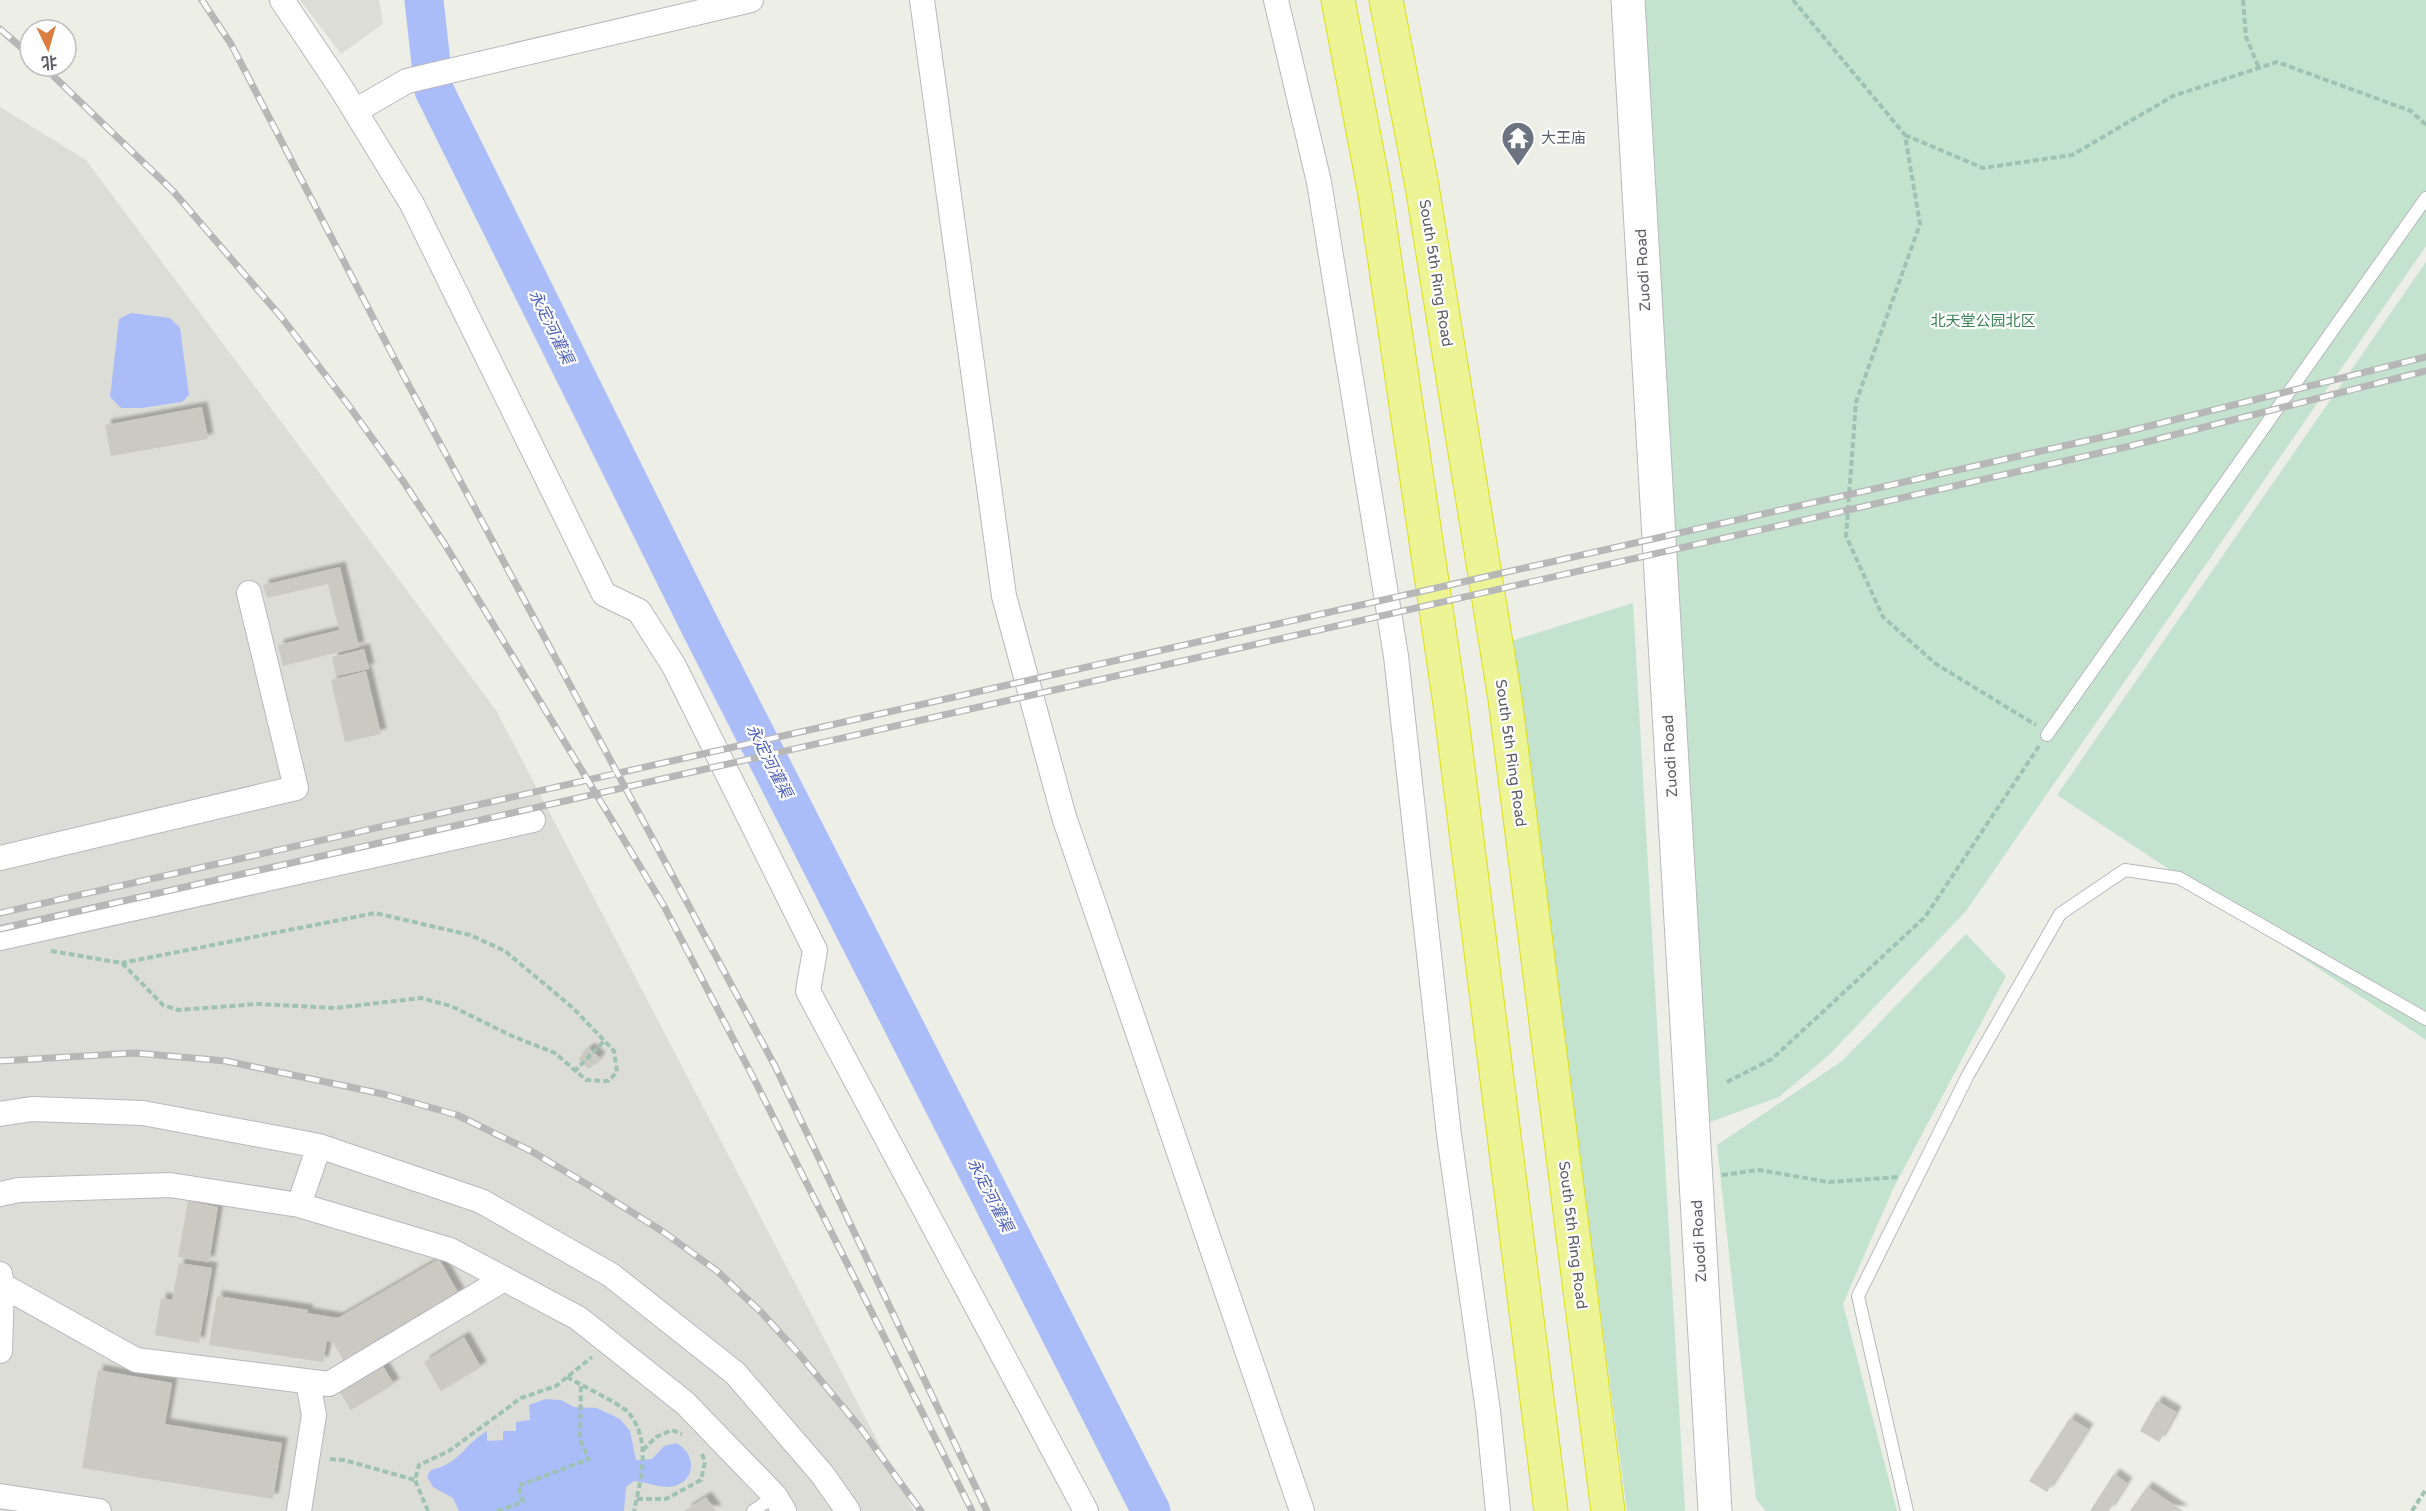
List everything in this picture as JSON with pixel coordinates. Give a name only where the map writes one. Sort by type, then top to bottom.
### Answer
[{"type":"highway","points":[[1338,0],[1376,194],[1449,692],[1551,1511]]},
{"type":"highway","name":"South 5th Ring Road","points":[[1386,0],[1422,186],[1504,699],[1608,1511]]},
{"type":"main road","name":"Zuodi Road","points":[[1628,0],[1714,1511]]},
{"type":"street","points":[[282,0],[355,111],[412,204],[604,594],[639,611],[674,666],[815,950],[808,991],[1086,1511]]},
{"type":"street","points":[[355,111],[407,81],[752,0]]},
{"type":"street","points":[[922,0],[1004,596],[1064,817],[1302,1511]]},
{"type":"street","points":[[1276,0],[1319,182],[1396,656],[1449,1135],[1488,1411],[1498,1511]]},
{"type":"street","points":[[0,858],[296,788],[249,593]]},
{"type":"street","points":[[0,938],[533,820]]},
{"type":"street","points":[[0,1114],[32,1109],[143,1113],[319,1146],[481,1201],[611,1275],[735,1373],[822,1474],[848,1511]]},
{"type":"street","points":[[299,1205],[319,1146]]},
{"type":"street","points":[[0,1194],[19,1190],[170,1185],[299,1205],[450,1250],[578,1318],[685,1403],[779,1503]]},
{"type":"street","points":[[0,1350],[1,1281],[136,1360],[330,1384],[504,1279]]},
{"type":"street","points":[[299,1511],[314,1416],[308,1382]]},
{"type":"street","points":[[0,1496],[99,1511]]},
{"type":"lane","points":[[2047,735],[2426,198]]},
{"type":"lane","points":[[1907,1511],[1858,1296],[1968,1075],[2060,914],[2125,870],[2179,878],[2426,1019]]},
{"type":"lane","points":[[753,1511],[779,1503]]},
{"type":"path","points":[[1793,0],[1905,135],[1983,168],[2072,155],[2174,96],[2277,62],[2411,111],[2426,125]]},
{"type":"path","points":[[2243,0],[2246,37],[2259,68]]},
{"type":"path","points":[[1727,1082],[1772,1059],[1925,917],[2047,735],[2020,713],[1936,664],[1883,617],[1846,536],[1856,402],[1920,224],[1905,135]]},
{"type":"path","points":[[33,930],[41,949],[122,963],[375,913],[470,935],[505,951],[573,1008],[614,1051],[617,1072],[608,1082],[586,1080],[574,1072],[555,1053],[512,1036],[451,1006],[421,998],[335,1008],[258,1004],[178,1011],[163,1005],[122,963]]},
{"type":"path","points":[[574,1072],[604,1041]]},
{"type":"path","points":[[1711,1176],[1759,1170],[1829,1182],[1918,1176]]},
{"type":"path","points":[[428,1511],[415,1480],[419,1465],[449,1451],[521,1398],[556,1386],[609,1343]]},
{"type":"path","points":[[567,1377],[627,1411],[642,1437],[643,1456],[640,1484],[634,1511]]},
{"type":"path","points":[[497,1511],[523,1502],[518,1486],[589,1459],[580,1440],[581,1385]]},
{"type":"path","points":[[643,1450],[656,1437],[672,1430],[689,1437]]},
{"type":"path","points":[[637,1499],[666,1499],[701,1479],[705,1462],[701,1451]]},
{"type":"path","points":[[308,1459],[344,1460],[415,1480]]},
{"type":"path","points":[[2412,1511],[2426,1490]]},
{"type":"shaded area","points":[[300,0],[379,0],[383,24],[341,54]]},
{"type":"shaded area","points":[[0,107],[86,160],[496,710],[914,1511],[0,1511]]},
{"type":"green space","name":"北天堂公园北区","points":[[1643,0],[2426,0],[2426,246],[1966,911],[1829,1055],[1779,1097],[1710,1122],[1669,484]]},
{"type":"green space","points":[[2426,262],[2426,1040],[2057,795]]},
{"type":"green space","points":[[1633,603],[1685,1511],[1627,1511],[1511,641]]},
{"type":"green space","points":[[1966,934],[2006,976],[1893,1189],[1843,1304],[1897,1511],[1766,1511],[1756,1499],[1717,1145],[1842,1061]]},
{"type":"water","points":[[131,313],[170,318],[180,328],[189,395],[182,402],[142,408],[121,408],[110,397],[119,319]]},
{"type":"water","points":[[546,1399],[561,1400],[574,1407],[597,1408],[620,1419],[630,1431],[636,1460],[652,1459],[664,1446],[676,1443],[688,1454],[691,1461],[688,1476],[677,1485],[668,1487],[634,1481],[626,1487],[624,1511],[459,1511],[453,1498],[433,1487],[427,1477],[431,1470],[449,1463],[487,1431],[487,1441],[503,1440],[503,1431],[516,1431],[516,1422],[530,1420],[529,1405]]},
{"type":"building","points":[[202,407],[208,439],[111,456],[105,425]]},
{"type":"building","points":[[340,567],[359,647],[283,666],[278,645],[339,630],[328,584],[267,598],[263,585]]},
{"type":"building","points":[[364,649],[369,669],[336,676],[332,657]]},
{"type":"building","points":[[366,671],[381,734],[345,742],[331,680]]},
{"type":"building","points":[[589,1048],[600,1058],[589,1069],[578,1059]]},
{"type":"building","points":[[188,1201],[218,1207],[209,1262],[178,1257]]},
{"type":"building","points":[[439,1259],[459,1294],[343,1360],[333,1342],[327,1341],[323,1362],[209,1345],[217,1296],[308,1310],[307,1313],[338,1318]]},
{"type":"building","points":[[179,1263],[212,1268],[199,1343],[155,1335],[161,1298],[172,1300]]},
{"type":"building","points":[[464,1337],[481,1367],[441,1391],[424,1362]]},
{"type":"building","points":[[381,1363],[394,1384],[351,1410],[338,1389]]},
{"type":"building","points":[[98,1370],[172,1383],[165,1424],[282,1443],[273,1499],[82,1468]]},
{"type":"building","points":[[2157,1401],[2176,1412],[2159,1442],[2140,1431]]},
{"type":"building","points":[[2070,1418],[2088,1429],[2047,1492],[2029,1481]]},
{"type":"building","points":[[2114,1474],[2127,1483],[2109,1511],[2090,1511]]},
{"type":"building","points":[[2147,1487],[2183,1511],[2130,1511]]},
{"type":"building","points":[[706,1497],[716,1511],[684,1511]]},
{"type":"waterway","name":"永定河灌渠","points":[[424,0],[434,90],[701,628],[1151,1511]]},
{"type":"railway","points":[[202,0],[231,44],[393,356],[775,1066],[987,1511]]},
{"type":"railway","points":[[0,29],[18,45]]},
{"type":"railway","points":[[55,78],[173,191],[282,318],[349,406],[444,543],[664,906],[972,1511]]},
{"type":"railway","points":[[0,913],[2121,433],[2426,357]]},
{"type":"railway","points":[[0,929],[2126,447],[2426,371]]},
{"type":"railway","points":[[0,1061],[135,1053],[226,1061],[383,1094],[457,1115],[531,1151],[665,1233],[717,1271],[762,1313],[799,1354],[862,1430],[921,1511]]},
{"type":"place","name":"大王庙","points":[[1518,167]]}]
